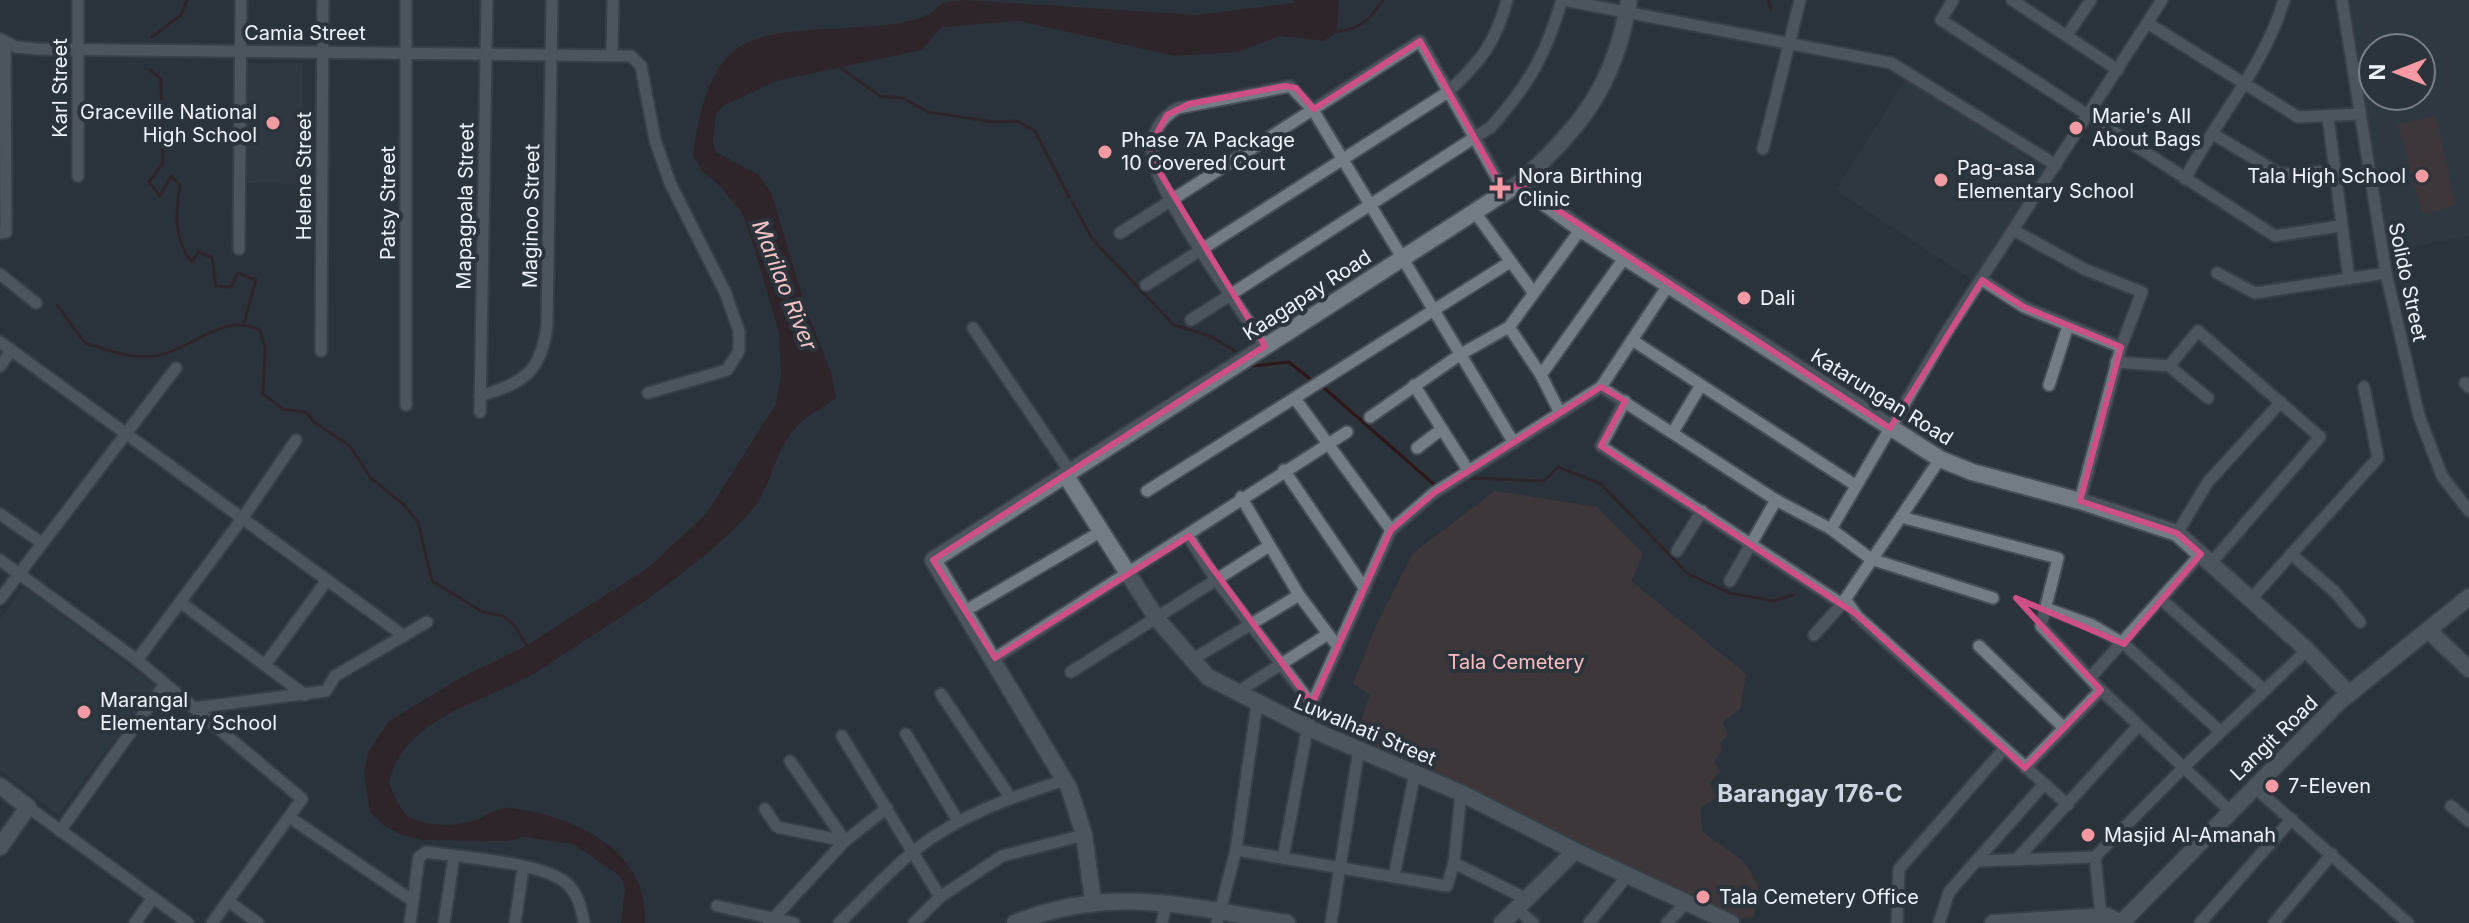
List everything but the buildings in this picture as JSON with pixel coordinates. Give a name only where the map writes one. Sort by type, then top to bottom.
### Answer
[{"type":"street","name":"Karl Street","points":[[78,0],[78,176]]},
{"type":"street","points":[[239,249],[241,0]]},
{"type":"street","name":"Helene Street","points":[[321,351],[323,0]]},
{"type":"street","name":"Patsy Street","points":[[406,0],[406,405]]},
{"type":"street","name":"Mapagpala Street","points":[[480,412],[487,0]]},
{"type":"street","name":"Maginoo Street","points":[[480,396],[520,380],[533,371],[544,350],[547,325],[552,0]]},
{"type":"street","points":[[613,0],[612,54],[631,56],[641,66],[655,140],[670,183],[720,280],[739,331],[739,351],[727,370],[648,393]]},
{"type":"street","points":[[1146,285],[1448,92],[1479,63],[1498,32],[1507,0]]},
{"type":"street","points":[[1191,320],[1475,140],[1521,94],[1547,49],[1562,0],[1628,5],[1907,69],[2056,165]]},
{"type":"street","points":[[1763,149],[1800,0]]},
{"type":"street","points":[[1953,0],[1941,20],[2275,236],[2340,226]]},
{"type":"street","points":[[2012,0],[2028,5],[2118,70]]},
{"type":"street","points":[[2067,35],[2091,0]]},
{"type":"street","points":[[1831,529],[1982,280],[2162,0]]},
{"type":"street","points":[[2185,179],[2245,86],[2275,31],[2284,0]]},
{"type":"street","name":"Solido Street","points":[[2342,0],[2386,273],[2430,449],[2442,476],[2469,511]]},
{"type":"street","name":"Kaagapay Road","points":[[965,611],[933,560],[1511,188],[1561,146],[1595,103],[1610,73],[1628,5]]},
{"type":"street","points":[[2149,24],[2298,117],[2359,114]]},
{"type":"street","name":"Camia Street","points":[[3,41],[26,49],[612,54]]},
{"type":"street","points":[[0,233],[6,232],[3,41]]},
{"type":"street","points":[[1120,233],[1420,41],[1475,140],[1511,188]]},
{"type":"street","points":[[1265,346],[1171,199],[1154,163],[1152,150],[1156,129],[1167,115],[1189,104],[1285,86],[1296,88],[1313,110],[1514,443]]},
{"type":"street","points":[[2328,117],[2349,279]]},
{"type":"street","points":[[2213,134],[2280,174],[2333,171]]},
{"type":"street","name":"Katarungan Road","points":[[1511,188],[1669,284],[1940,459],[1972,472],[2080,501],[2177,533],[2307,650],[2349,694]]},
{"type":"street","points":[[1474,211],[1533,292]]},
{"type":"street","points":[[1370,417],[1461,354],[1509,327],[1581,229]]},
{"type":"street","points":[[2015,231],[2074,265],[2141,291],[2116,362],[2080,501]]},
{"type":"street","points":[[1541,375],[1625,257]]},
{"type":"street","points":[[1147,491],[1296,400],[1510,262]]},
{"type":"street","points":[[2217,273],[2255,293],[2386,273]]},
{"type":"street","points":[[0,274],[36,303]]},
{"type":"street","points":[[1982,280],[2024,307],[2121,347]]},
{"type":"street","points":[[1283,858],[1312,704],[1391,530],[1434,493],[1601,387],[1669,284]]},
{"type":"street","points":[[2049,385],[2068,326]]},
{"type":"street","points":[[1509,327],[1541,375],[1559,411]]},
{"type":"street","points":[[973,328],[1068,475]]},
{"type":"street","points":[[2090,678],[2162,600],[2320,441],[2319,436],[2199,331],[2169,366]]},
{"type":"street","points":[[1632,340],[1855,485]]},
{"type":"street","points":[[0,342],[404,636]]},
{"type":"street","points":[[0,366],[11,351]]},
{"type":"street","points":[[2116,362],[2169,366],[2208,398]]},
{"type":"street","points":[[0,599],[176,368]]},
{"type":"street","points":[[1414,385],[1468,470]]},
{"type":"street","points":[[1673,432],[1701,385]]},
{"type":"street","points":[[1601,387],[1776,500],[1831,529],[1871,559],[1993,598]]},
{"type":"street","points":[[2251,599],[2378,458],[2364,387]]},
{"type":"street","points":[[1296,400],[1391,530]]},
{"type":"street","points":[[1625,401],[1601,446],[1843,602],[2003,750],[2068,805]]},
{"type":"street","points":[[2177,533],[2208,482],[2281,402]]},
{"type":"street","points":[[1417,448],[1442,429]]},
{"type":"street","points":[[995,658],[1188,536],[1241,497],[1347,432]]},
{"type":"street","points":[[137,660],[242,519],[296,440]]},
{"type":"street","points":[[1814,635],[1843,602],[1940,459]]},
{"type":"street","points":[[1284,470],[1365,589]]},
{"type":"street","name":"Luwalhati Street","points":[[1068,475],[1126,575],[1190,661],[1208,677],[1257,704],[1461,793],[1575,851],[1731,923]]},
{"type":"street","points":[[1241,497],[1299,595],[1338,647]]},
{"type":"street","points":[[1730,581],[1776,500]]},
{"type":"street","points":[[1677,551],[1702,511]]},
{"type":"street","points":[[0,514],[42,543]]},
{"type":"street","points":[[1901,517],[2058,558],[2048,609],[2041,626],[2101,690],[2229,810]]},
{"type":"street","points":[[1093,900],[1084,835],[1065,780],[965,611],[1100,532]]},
{"type":"street","points":[[1188,536],[1216,580],[1312,704]]},
{"type":"street","points":[[1071,672],[1269,546]]},
{"type":"street","points":[[2291,554],[2335,592],[2360,622]]},
{"type":"street","points":[[0,560],[137,660],[302,799],[212,923]]},
{"type":"street","points":[[265,665],[327,580]]},
{"type":"street","points":[[1190,661],[1299,595]]},
{"type":"street","name":"Langit Road","points":[[2121,923],[2229,810],[2349,694],[2469,597]]},
{"type":"street","points":[[2162,600],[2263,689]]},
{"type":"street","points":[[180,602],[305,695]]},
{"type":"street","points":[[2048,609],[2092,625],[2124,644],[2220,731]]},
{"type":"street","points":[[194,708],[326,691],[335,676],[427,622]]},
{"type":"street","points":[[2428,630],[2469,669]]},
{"type":"street","points":[[1236,693],[1328,634]]},
{"type":"street","points":[[1979,646],[2063,727]]},
{"type":"street","points":[[1978,861],[2095,857],[2263,689],[2307,650]]},
{"type":"street","points":[[60,831],[165,684]]},
{"type":"street","points":[[2025,768],[2101,690]]},
{"type":"street","points":[[941,694],[1010,797]]},
{"type":"street","points":[[1218,918],[1236,850],[1257,704]]},
{"type":"street","points":[[2016,860],[2138,726]]},
{"type":"street","points":[[906,734],[958,821]]},
{"type":"street","points":[[842,736],[915,850],[940,897]]},
{"type":"street","points":[[1331,923],[1359,749]]},
{"type":"street","points":[[1897,923],[1899,869],[2003,750]]},
{"type":"street","points":[[790,761],[845,841]]},
{"type":"street","points":[[1394,876],[1415,773]]},
{"type":"street","points":[[839,923],[915,850],[958,821],[1010,797],[1065,780]]},
{"type":"street","points":[[1939,923],[1949,892],[2044,784]]},
{"type":"street","points":[[0,786],[188,923]]},
{"type":"street","points":[[2253,786],[2408,923]]},
{"type":"street","points":[[1236,850],[1447,886],[1454,863],[1461,793]]},
{"type":"street","points":[[2451,806],[2469,821]]},
{"type":"street","points":[[1,842],[28,807]]},
{"type":"street","points":[[771,921],[845,841],[887,808]]},
{"type":"street","points":[[765,809],[777,827],[845,841]]},
{"type":"street","points":[[289,817],[413,901]]},
{"type":"street","points":[[2200,923],[2292,819]]},
{"type":"street","points":[[914,923],[940,897],[1002,856],[1084,835]]},
{"type":"street","points":[[1502,923],[1575,851]]},
{"type":"street","points":[[410,923],[419,857],[426,852],[523,868],[562,880],[576,895],[584,923]]},
{"type":"street","points":[[2274,923],[2332,854]]},
{"type":"street","points":[[444,923],[454,856]]},
{"type":"street","points":[[2095,857],[2101,916]]},
{"type":"street","points":[[1454,863],[1522,904],[1533,923]]},
{"type":"street","points":[[515,923],[523,868]]},
{"type":"street","points":[[1589,923],[1628,875]]},
{"type":"street","points":[[135,923],[153,898]]},
{"type":"street","points":[[1015,923],[1093,900],[1166,904],[1218,918],[1287,923]]},
{"type":"street","points":[[228,901],[258,923]]},
{"type":"street","points":[[1667,923],[1687,902]]},
{"type":"street","points":[[1162,923],[1166,904]]},
{"type":"street","points":[[717,906],[771,921],[794,923]]},
{"type":"street","points":[[1993,923],[2101,916],[2112,917],[2121,923]]},
{"type":"highlighted area","points":[[1420,41],[1505,192],[1518,184],[1890,428],[1982,280],[2024,307],[2121,347],[2080,501],[2177,533],[2201,554],[2124,644],[2016,598],[2101,690],[2025,768],[1856,614],[1601,446],[1625,401],[1601,387],[1434,493],[1391,530],[1312,704],[1189,536],[995,658],[933,560],[1265,346],[1154,163],[1154,138],[1167,115],[1189,104],[1285,86],[1296,88],[1314,109]]},
{"type":"shaded area","name":"Tala High School","points":[[2343,0],[2469,0],[2469,236],[2389,251],[2364,112],[2437,112],[2437,32],[2357,32],[2357,76]]},
{"type":"shaded area","name":"Graceville National High School","points":[[247,63],[303,64],[300,184],[244,183]]},
{"type":"shaded area","name":"Pag-asa Elementary School","points":[[1907,77],[2047,171],[1977,283],[1836,190]]},
{"type":"shaded area","points":[[24,587],[155,686],[58,814],[0,770],[0,619]]},
{"type":"green space","points":[[2436,116],[2456,206],[2422,214],[2398,124]]},
{"type":"green space","name":"Tala Cemetery","points":[[1495,491],[1597,507],[1643,553],[1631,581],[1746,674],[1740,709],[1722,722],[1728,735],[1720,743],[1722,750],[1714,762],[1720,771],[1710,783],[1716,798],[1700,808],[1702,831],[1744,862],[1758,884],[1754,917],[1734,919],[1355,741],[1370,694],[1353,684],[1379,619],[1413,553]]},
{"type":"water","name":"Marilao River","points":[[966,0],[1197,15],[1294,3],[1294,0],[1339,0],[1337,32],[1324,41],[1280,36],[1238,52],[1175,56],[1019,21],[942,27],[922,50],[776,81],[723,106],[716,115],[713,142],[716,152],[759,175],[772,195],[806,308],[831,372],[836,398],[797,426],[786,440],[758,502],[704,556],[652,596],[543,668],[430,725],[412,741],[398,760],[389,783],[404,812],[422,822],[462,823],[507,808],[536,812],[583,829],[621,856],[635,875],[643,897],[645,923],[621,923],[625,888],[620,876],[573,844],[524,837],[506,841],[422,840],[402,835],[383,825],[370,812],[364,772],[369,751],[389,721],[462,677],[526,646],[649,567],[706,514],[776,404],[781,374],[779,333],[753,244],[742,213],[721,187],[701,170],[693,155],[702,110],[713,78],[728,56],[747,42],[771,35],[901,23],[929,14],[945,3]]},
{"type":"waterway","points":[[152,37],[181,15],[187,0]]},
{"type":"waterway","points":[[1336,32],[1352,29],[1364,22],[1383,0]]},
{"type":"waterway","points":[[1768,0],[1771,10]]},
{"type":"waterway","points":[[841,68],[880,96],[903,98],[928,112],[994,122],[1017,121],[1035,131],[1069,197]]},
{"type":"waterway","points":[[150,70],[161,79],[163,163],[149,182],[160,196],[171,176],[180,185],[177,215],[182,244],[192,262],[198,252],[212,257],[216,286],[231,287],[238,273],[256,280],[244,323]]},
{"type":"waterway","points":[[1072,202],[1093,240],[1174,325],[1210,336],[1235,351]]},
{"type":"waterway","points":[[57,305],[85,343],[132,356],[160,355],[234,325],[260,330],[265,348],[263,394],[283,409],[306,412],[314,422],[350,446],[370,477],[404,505],[418,522],[432,581],[483,612],[503,616],[515,626],[528,648]]},
{"type":"waterway","points":[[1253,366],[1289,362],[1310,379]]},
{"type":"waterway","points":[[1323,387],[1437,487]]},
{"type":"waterway","points":[[1453,487],[1470,478],[1544,481],[1558,467],[1601,484],[1688,574],[1730,593],[1774,601],[1794,595]]},
{"type":"place","name":"Graceville National High School","points":[[273,123]]},
{"type":"place","name":"Marie's All About Bags","points":[[2076,128]]},
{"type":"place","name":"Phase 7A Package 10 Covered Court","points":[[1105,152]]},
{"type":"place","name":"Tala High School","points":[[2422,176]]},
{"type":"place","name":"Pag-asa Elementary School","points":[[1941,180]]},
{"type":"place","name":"Nora Birthing Clinic","points":[[1500,188]]},
{"type":"place","name":"Dali","points":[[1744,298]]},
{"type":"place","name":"Marangal Elementary School","points":[[84,712]]},
{"type":"place","name":"7-Eleven","points":[[2272,786]]},
{"type":"place","name":"Masjid Al-Amanah","points":[[2088,835]]},
{"type":"place","name":"Tala Cemetery Office","points":[[1703,897]]},
{"type":"district","name":"Barangay 176-C","points":[[1810,793]]}]
